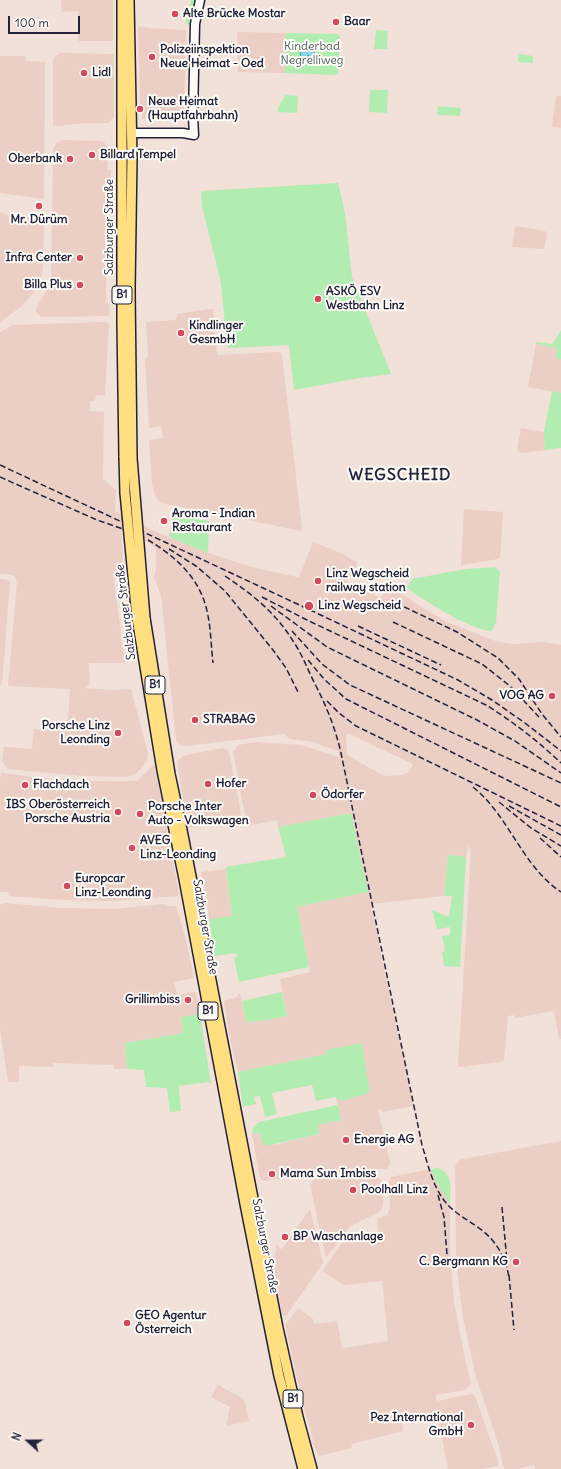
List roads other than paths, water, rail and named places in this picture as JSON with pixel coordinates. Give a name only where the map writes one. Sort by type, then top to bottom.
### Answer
[{"type":"main road","name":"Salzburger Straße","points":[[122,0],[122,323],[128,458]]},
{"type":"main road","name":"Salzburger Straße","points":[[129,0],[131,133],[130,306],[128,458],[125,493],[162,770],[274,1329]]},
{"type":"main road","points":[[131,133],[183,133],[194,135],[192,117],[196,24],[200,0]]},
{"type":"main road","name":"B1","points":[[274,1329],[279,1376],[303,1469]]},
{"type":"main road","name":"B1","points":[[274,1329],[312,1469]]},
{"type":"water","points":[[301,49],[314,49],[315,58],[311,58],[308,55],[307,60],[301,60]]},
{"type":"railway","points":[[0,465],[458,680],[492,700],[561,751]]},
{"type":"railway","points":[[0,477],[97,520],[129,531]]},
{"type":"railway","points":[[148,540],[168,553],[177,561],[199,588],[207,611],[213,663]]},
{"type":"railway","points":[[169,549],[196,566],[225,591],[286,668],[299,694]]},
{"type":"railway","points":[[225,576],[263,605],[286,631],[302,656],[330,716],[341,753],[422,1145],[429,1168],[438,1191],[447,1204],[457,1213],[483,1231],[494,1242],[502,1255],[508,1270],[509,1278]]},
{"type":"railway","points":[[262,597],[486,705],[525,732],[561,763]]},
{"type":"railway","points":[[396,603],[457,632],[498,658],[519,679],[542,714],[561,737]]},
{"type":"railway","points":[[271,606],[327,647],[477,720],[515,741],[561,773]]},
{"type":"railway","points":[[393,622],[482,664],[510,686],[539,717]]},
{"type":"railway","points":[[358,626],[441,665]]},
{"type":"railway","points":[[292,631],[322,664],[350,685],[561,783]]},
{"type":"railway","points":[[308,660],[324,679],[346,699],[561,807]]},
{"type":"railway","points":[[327,701],[339,713],[356,726],[561,826]]},
{"type":"railway","points":[[473,787],[497,812],[525,855],[547,881],[561,892]]},
{"type":"railway","points":[[499,802],[531,828],[561,846]]},
{"type":"railway","points":[[509,806],[561,835]]},
{"type":"railway","points":[[540,838],[561,857]]},
{"type":"railway","points":[[438,1195],[444,1217],[448,1267]]},
{"type":"railway","points":[[502,1207],[507,1261]]},
{"type":"railway","points":[[509,1275],[514,1330]]},
{"type":"place","name":"Alte Brücke Mostar","points":[[175,14]]},
{"type":"place","name":"Baar","points":[[336,22]]},
{"type":"place","name":"Polizeiinspektion Neue Heimat - Oed","points":[[152,57]]},
{"type":"place","name":"Lidl","points":[[84,73]]},
{"type":"place","name":"Neue Heimat (Hauptfahrbahn)","points":[[140,109]]},
{"type":"place","name":"Billard Tempel","points":[[92,155]]},
{"type":"place","name":"Oberbank","points":[[70,159]]},
{"type":"place","name":"Mr. Dürüm","points":[[39,206]]},
{"type":"place","name":"Infra Center","points":[[80,258]]},
{"type":"place","name":"Billa Plus","points":[[80,285]]},
{"type":"place","name":"ASKÖ ESV Westbahn Linz","points":[[318,299]]},
{"type":"place","name":"Kindlinger GesmbH","points":[[181,333]]},
{"type":"place","name":"Aroma - Indian Restaurant","points":[[164,521]]},
{"type":"place","name":"Linz Wegscheid railway station","points":[[318,581]]},
{"type":"place","name":"Linz Wegscheid","points":[[309,606]]},
{"type":"place","name":"VOG AG","points":[[552,696]]},
{"type":"place","name":"STRABAG","points":[[195,720]]},
{"type":"place","name":"Porsche Linz Leonding","points":[[118,733]]},
{"type":"place","name":"Hofer","points":[[208,784]]},
{"type":"place","name":"Flachdach","points":[[25,785]]},
{"type":"place","name":"Ödorfer","points":[[313,795]]},
{"type":"place","name":"IBS Oberösterreich Porsche Austria","points":[[118,812]]},
{"type":"place","name":"Porsche Inter Auto - Volkswagen","points":[[140,814]]},
{"type":"place","name":"AVEG Linz-Leonding","points":[[132,848]]},
{"type":"place","name":"Europcar Linz-Leonding","points":[[67,886]]},
{"type":"place","name":"Grillimbiss","points":[[188,1000]]},
{"type":"place","name":"Energie AG","points":[[346,1140]]},
{"type":"place","name":"Mama Sun Imbiss","points":[[272,1174]]},
{"type":"place","name":"Poolhall Linz","points":[[353,1190]]},
{"type":"place","name":"BP Waschanlage","points":[[285,1237]]},
{"type":"place","name":"C. Bergmann KG","points":[[516,1262]]},
{"type":"place","name":"GEO Agentur Österreich","points":[[127,1323]]},
{"type":"place","name":"Pez International GmbH","points":[[471,1425]]},
{"type":"district","name":"WEGSCHEID","points":[[400,475]]},
{"type":"park label","name":"Kinderbad Negrelliweg","points":[[312,54]]}]
